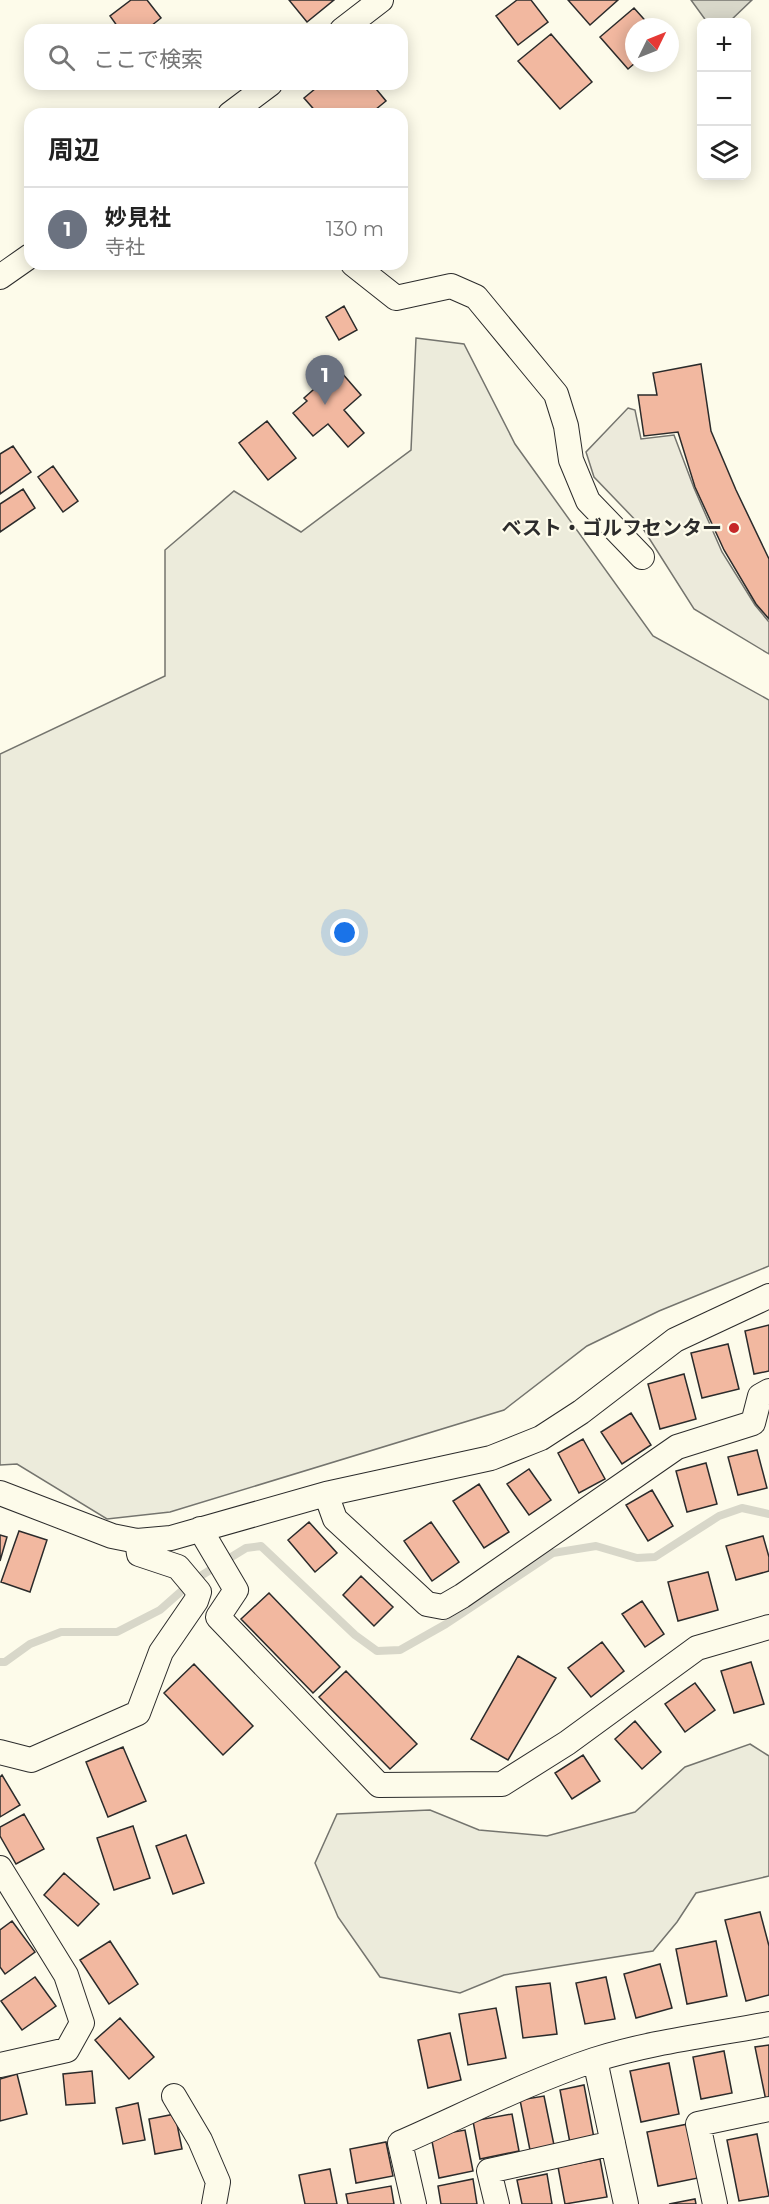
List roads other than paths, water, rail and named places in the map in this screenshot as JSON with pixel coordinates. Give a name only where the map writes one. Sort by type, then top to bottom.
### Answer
[{"type":"street","points":[[350,24],[381,0]]},
{"type":"street","points":[[240,108],[262,90]]},
{"type":"street","points":[[0,277],[24,260]]},
{"type":"street","points":[[361,270],[396,297],[451,286],[476,297],[556,394],[566,426],[571,460],[588,501],[642,556]]},
{"type":"street","points":[[0,1493],[112,1536],[137,1541],[171,1538],[326,1494],[491,1458],[541,1438],[581,1412],[675,1340],[769,1296]]},
{"type":"street","points":[[326,1494],[335,1519],[427,1604],[442,1607],[462,1596],[677,1447],[753,1423],[760,1396],[769,1391]]},
{"type":"street","points":[[200,1528],[236,1590],[218,1617],[379,1785],[502,1784],[567,1743],[697,1648],[769,1628]]},
{"type":"street","points":[[0,1752],[31,1760],[138,1713],[161,1652],[196,1601],[199,1592],[178,1567],[139,1554],[137,1541]]},
{"type":"street","points":[[0,1869],[66,1975],[82,2023],[67,2050],[0,2065]]},
{"type":"street","points":[[414,2204],[400,2143],[595,2060],[656,2045],[769,2024]]},
{"type":"street","points":[[595,2060],[626,2204]]},
{"type":"street","points":[[174,2096],[200,2140],[218,2182],[214,2204]]},
{"type":"street","points":[[715,2204],[698,2124],[769,2109]]},
{"type":"street","points":[[496,2204],[489,2170],[613,2143]]},
{"type":"waterway","points":[[0,1662],[5,1662],[30,1644],[61,1632],[117,1632],[160,1610],[194,1580],[246,1548],[261,1546],[355,1635],[377,1651],[400,1650],[446,1624],[553,1553],[596,1546],[637,1558],[655,1557],[719,1516],[742,1508],[769,1514]]},
{"type":"place","name":"妙見社","points":[[325,405]]},
{"type":"place","name":"ベスト・ゴルフセンター","points":[[734,528]]}]
